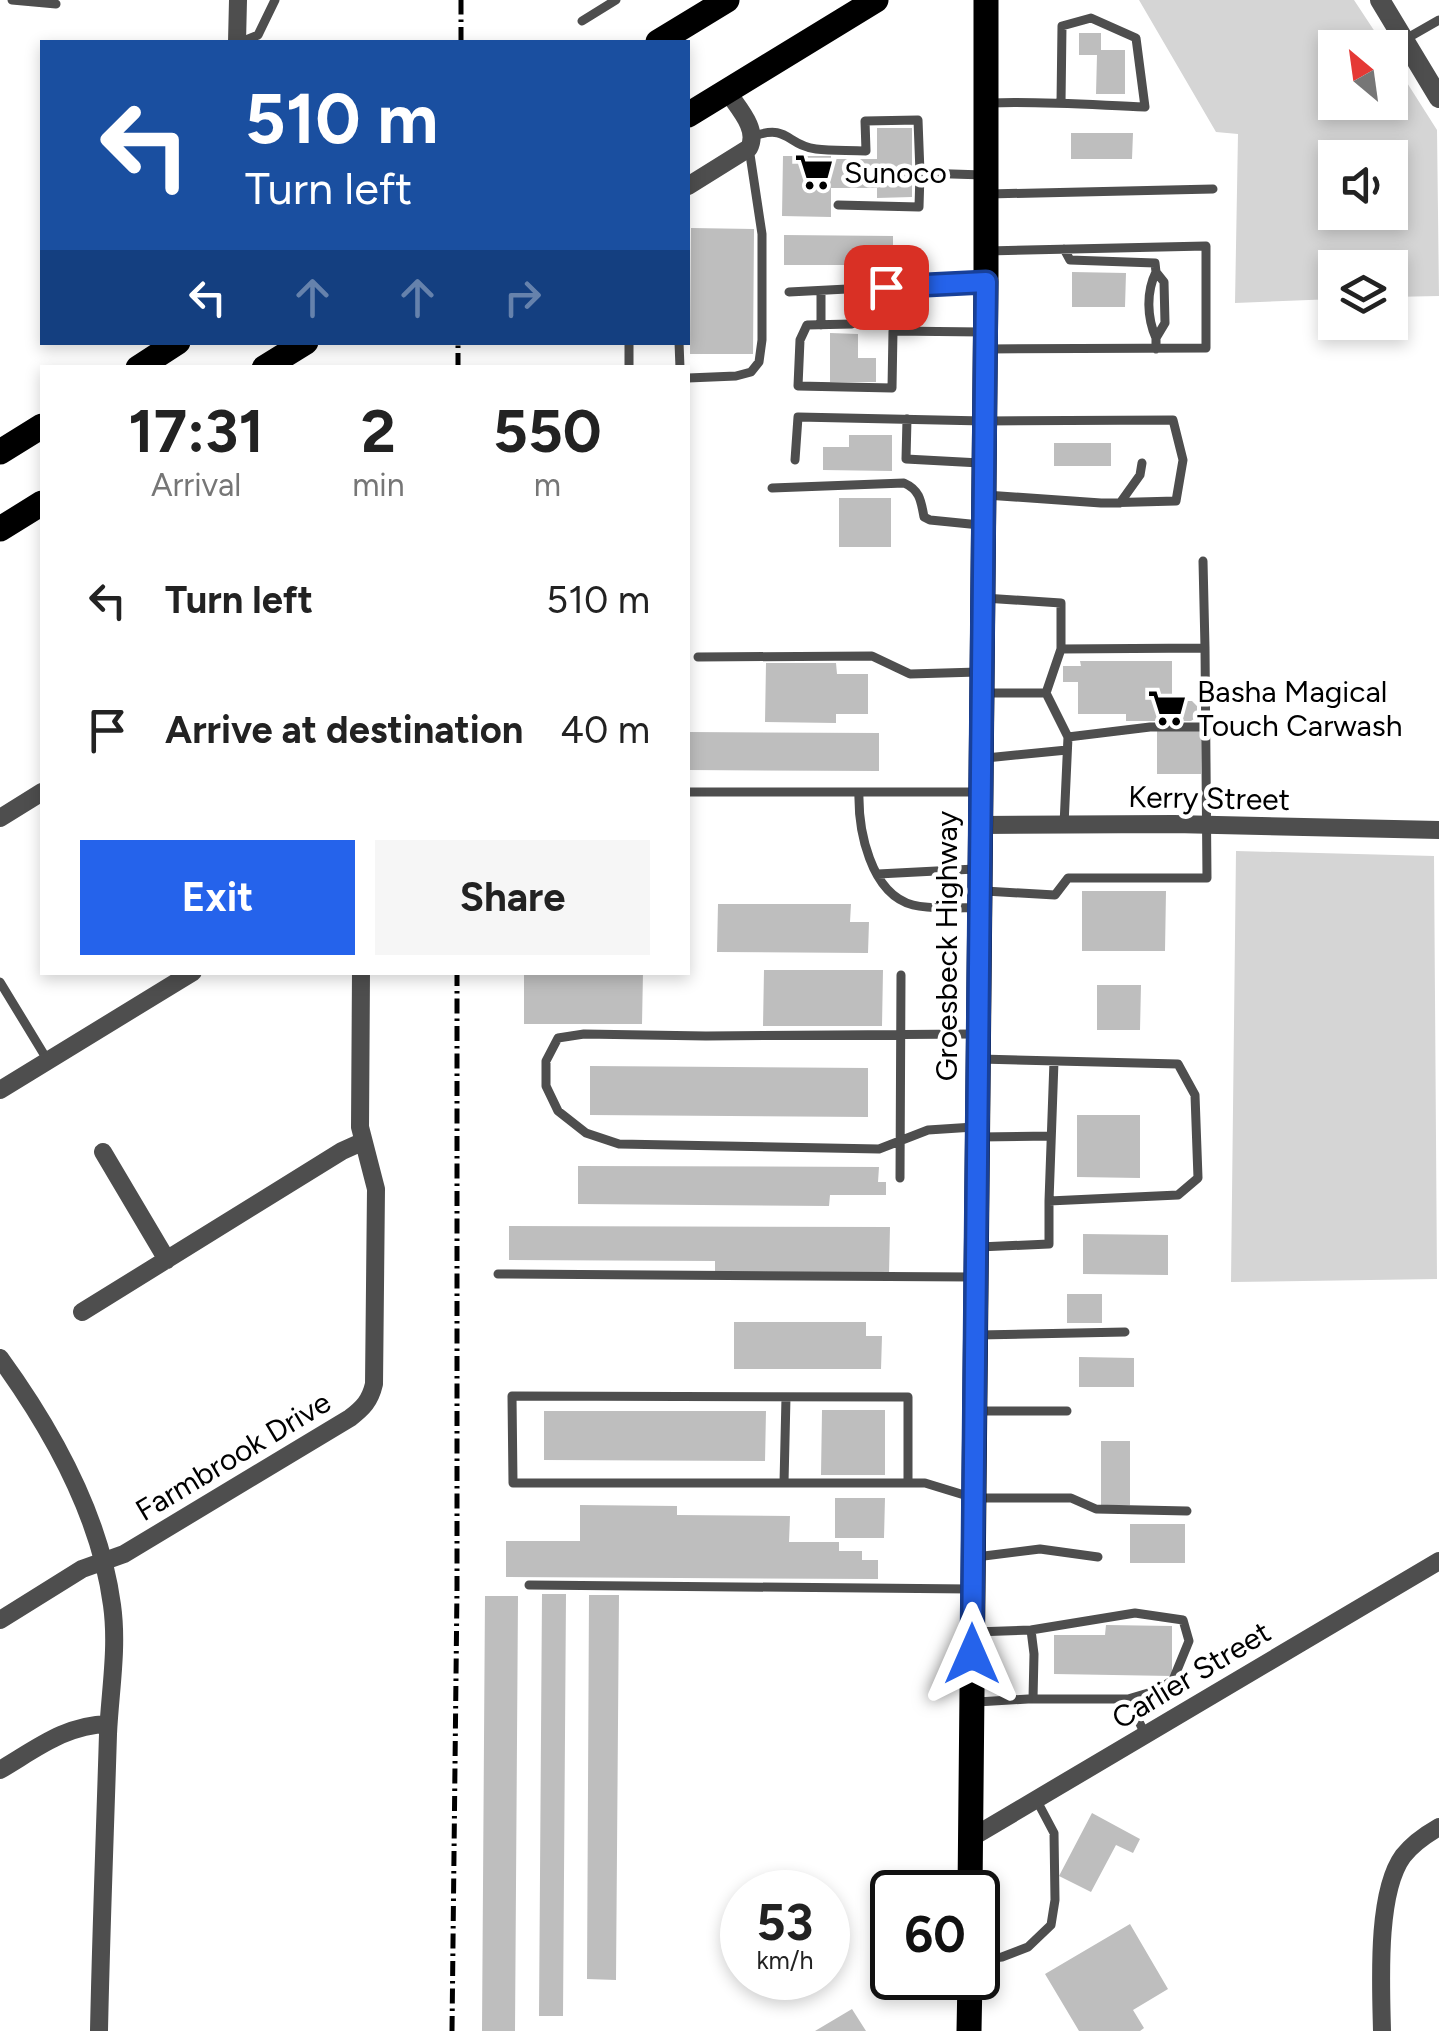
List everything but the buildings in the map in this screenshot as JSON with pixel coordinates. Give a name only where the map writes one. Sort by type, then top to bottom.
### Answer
[{"type":"main road","points":[[690,114],[876,0]]},
{"type":"main road","name":"Groesbeck Highway","points":[[970,1870],[986,0]]},
{"type":"main road","points":[[661,40],[720,2]]},
{"type":"main road","points":[[143,365],[173,345]]},
{"type":"main road","points":[[269,365],[301,345]]},
{"type":"main road","points":[[0,452],[40,427]]},
{"type":"main road","points":[[0,529],[40,504]]},
{"type":"main road","points":[[970,2000],[970,2031]]},
{"type":"street","points":[[238,0],[239,40]]},
{"type":"street","points":[[1380,0],[1398,30]]},
{"type":"street","points":[[1408,47],[1439,98]]},
{"type":"street","points":[[690,185],[751,142],[728,91]]},
{"type":"street","points":[[0,818],[40,793]]},
{"type":"street","name":"Kerry Street","points":[[979,825],[1439,830]]},
{"type":"street","points":[[0,1090],[187,975]]},
{"type":"street","name":"Farmbrook Drive","points":[[0,1620],[82,1569],[124,1554],[350,1418],[371,1397],[376,1189],[360,1127],[361,975]]},
{"type":"street","points":[[82,1312],[362,1142]]},
{"type":"street","points":[[104,1152],[167,1260]]},
{"type":"street","name":"Farmbrook Drive","points":[[0,1358],[59,1450],[78,1490],[103,1562],[112,1608],[114,1641],[99,2031]]},
{"type":"street","name":"Carlier Street","points":[[971,1838],[1439,1560]]},
{"type":"street","points":[[0,1770],[65,1731],[108,1724]]},
{"type":"street","points":[[1382,2031],[1387,1892],[1402,1858],[1420,1839],[1439,1827]]},
{"type":"lane","points":[[12,0],[56,4]]},
{"type":"lane","points":[[244,40],[258,35],[275,0]]},
{"type":"lane","points":[[582,21],[616,0]]},
{"type":"lane","points":[[986,103],[1144,107],[1136,38],[1091,18],[1062,26],[1061,103]]},
{"type":"lane","points":[[1408,38],[1439,20]]},
{"type":"lane","points":[[690,378],[736,376],[751,372],[759,362],[762,234],[751,142],[774,131],[808,147],[866,151],[865,121],[918,120],[919,207],[838,204]]},
{"type":"lane","points":[[920,173],[986,184],[1213,189]]},
{"type":"lane","points":[[852,324],[808,326],[800,340],[798,386],[892,388],[894,331],[984,341],[1206,348],[1206,246],[986,251]]},
{"type":"lane","points":[[1064,249],[1070,260],[1155,264],[1164,282],[1164,323],[1156,344]]},
{"type":"lane","points":[[789,292],[986,282]]},
{"type":"lane","points":[[821,291],[821,325]]},
{"type":"lane","points":[[794,460],[798,417],[1172,420],[1183,460],[1176,500],[1101,504],[983,495]]},
{"type":"lane","points":[[908,419],[906,459],[983,463]]},
{"type":"lane","points":[[1120,502],[1140,475],[1142,463]]},
{"type":"lane","points":[[772,488],[904,483],[920,495],[924,516],[930,520],[982,526]]},
{"type":"lane","points":[[878,874],[1055,895],[1068,878],[1207,878],[1203,561]]},
{"type":"lane","points":[[982,597],[1061,603],[1060,649],[1046,693],[1068,737],[1064,825]]},
{"type":"lane","points":[[1060,649],[1204,648]]},
{"type":"lane","points":[[698,658],[872,656],[910,674],[1046,693]]},
{"type":"lane","points":[[1068,737],[1150,726],[1206,728]]},
{"type":"lane","points":[[980,758],[1068,750]]},
{"type":"lane","points":[[690,792],[980,792]]},
{"type":"lane","points":[[860,792],[858,814],[866,851],[891,894],[912,905],[979,889]]},
{"type":"lane","points":[[900,1178],[901,975]]},
{"type":"lane","points":[[0,982],[48,1061]]},
{"type":"lane","points":[[1049,1201],[1178,1195],[1198,1178],[1195,1095],[1178,1064],[1054,1061],[901,1034],[584,1034],[558,1038],[546,1062],[546,1086],[558,1111],[586,1134],[619,1144],[879,1149],[928,1130],[1051,1136]]},
{"type":"lane","points":[[976,1247],[1049,1244],[1054,1061]]},
{"type":"lane","points":[[498,1274],[976,1277]]},
{"type":"lane","points":[[975,1335],[1125,1332]]},
{"type":"lane","points":[[908,1483],[908,1397],[512,1396],[513,1484],[908,1483],[924,1482],[974,1498],[1071,1498],[1096,1510],[1187,1510]]},
{"type":"lane","points":[[784,1483],[786,1397]]},
{"type":"lane","points":[[974,1411],[1067,1411]]},
{"type":"lane","points":[[973,1557],[1040,1550],[1098,1556]]},
{"type":"lane","points":[[530,1584],[973,1590]]},
{"type":"lane","points":[[972,1632],[1031,1630],[1136,1614],[1183,1620],[1189,1641],[1173,1680],[1155,1691],[1128,1699],[972,1702]]},
{"type":"lane","points":[[1031,1630],[1032,1699]]},
{"type":"lane","points":[[1128,1699],[1146,1734]]},
{"type":"lane","points":[[1000,1956],[1028,1947],[1051,1925],[1054,1833],[1036,1799]]},
{"type":"shaded area","points":[[1139,0],[1354,0],[1374,30],[1318,30],[1318,120],[1408,120],[1408,84],[1437,130],[1439,296],[1408,297],[1408,250],[1318,250],[1318,300],[1235,303],[1238,134],[1216,132]]},
{"type":"shaded area","points":[[1236,851],[1434,856],[1437,1279],[1231,1282]]},
{"type":"railway","points":[[461,0],[461,40]]},
{"type":"railway","points":[[458,345],[458,365]]},
{"type":"railway","points":[[452,2031],[457,975]]},
{"type":"place","name":"Sunoco","points":[[814,172]]},
{"type":"place","name":"Basha Magical Touch Carwash","points":[[1167,708]]},
{"type":"route","points":[[886,287],[986,282],[972,1654]]}]
